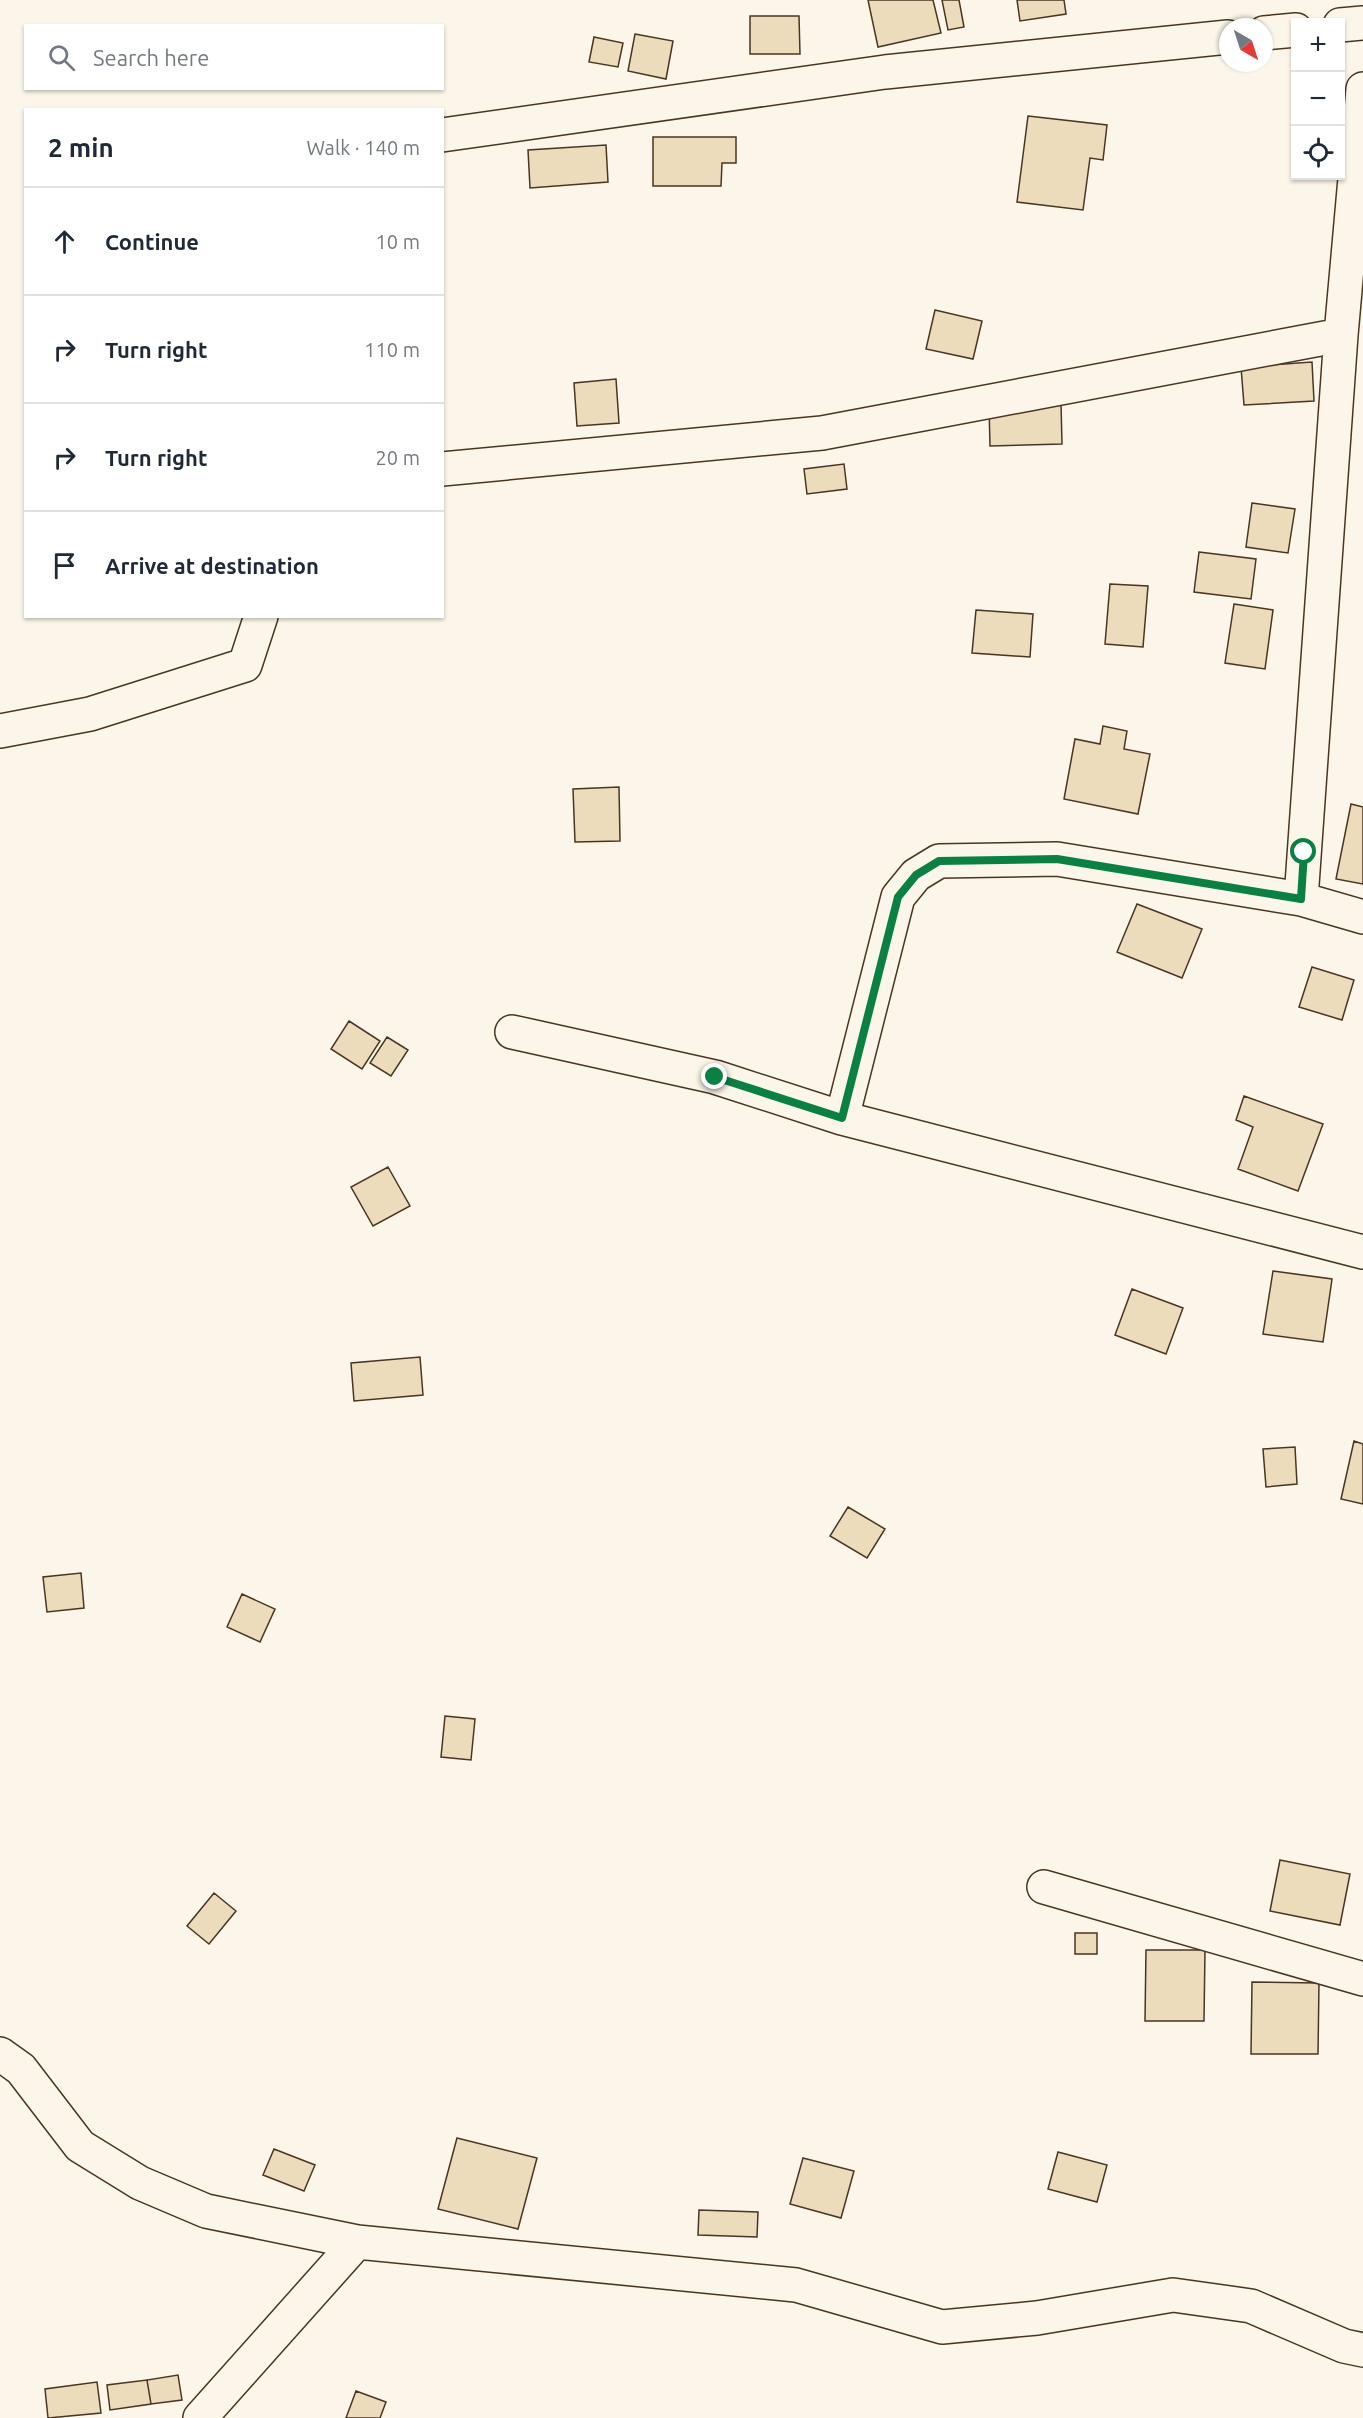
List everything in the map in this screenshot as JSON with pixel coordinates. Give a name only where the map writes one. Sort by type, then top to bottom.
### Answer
[{"type":"street","points":[[1345,25],[1363,23]]},
{"type":"street","points":[[1273,32],[1291,30]]},
{"type":"street","points":[[444,135],[885,72],[1219,38]]},
{"type":"street","points":[[1301,899],[1341,335],[1363,89]]},
{"type":"street","points":[[444,469],[822,433],[1341,335]]},
{"type":"street","points":[[0,731],[90,714],[245,665],[260,618]]},
{"type":"street","points":[[842,1118],[898,897],[916,875],[939,861],[1057,859],[1301,899],[1363,917]]},
{"type":"street","points":[[512,1032],[715,1077],[842,1118],[1363,1252]]},
{"type":"street","points":[[1044,1887],[1363,1979]]},
{"type":"street","points":[[0,2054],[21,2069],[80,2146],[140,2183],[206,2211],[357,2242],[796,2285],[942,2328],[1037,2318],[1173,2295],[1251,2306],[1344,2346],[1363,2350]]},
{"type":"street","points":[[200,2418],[357,2242]]},
{"type":"building","points":[[868,0],[933,0],[941,33],[878,47]]},
{"type":"building","points":[[942,0],[959,0],[964,27],[948,30]]},
{"type":"building","points":[[1017,0],[1064,0],[1066,14],[1020,21]]},
{"type":"building","points":[[750,16],[799,16],[800,54],[750,54]]},
{"type":"building","points":[[635,34],[673,41],[666,79],[628,71]]},
{"type":"building","points":[[594,37],[623,43],[618,67],[589,62]]},
{"type":"building","points":[[1028,116],[1107,125],[1103,160],[1090,158],[1083,210],[1017,202]]},
{"type":"building","points":[[653,137],[736,137],[736,163],[722,163],[721,186],[653,186]]},
{"type":"building","points":[[606,145],[608,182],[530,188],[528,150]]},
{"type":"building","points":[[935,310],[982,321],[973,359],[926,349]]},
{"type":"building","points":[[1312,362],[1314,401],[1244,405],[1241,367]]},
{"type":"building","points":[[616,379],[619,423],[577,426],[574,383]]},
{"type":"building","points":[[1061,403],[1062,444],[990,446],[989,406]]},
{"type":"building","points":[[844,464],[847,489],[807,494],[804,469]]},
{"type":"building","points":[[1252,503],[1295,509],[1288,553],[1246,547]]},
{"type":"building","points":[[1199,552],[1256,559],[1251,599],[1194,592]]},
{"type":"building","points":[[1110,584],[1148,586],[1143,647],[1105,644]]},
{"type":"building","points":[[1234,604],[1273,610],[1265,669],[1225,663]]},
{"type":"building","points":[[976,610],[1033,614],[1030,657],[972,653]]},
{"type":"building","points":[[1103,726],[1127,731],[1124,749],[1150,754],[1138,814],[1064,799],[1075,739],[1100,744]]},
{"type":"building","points":[[619,787],[620,841],[575,842],[573,789]]},
{"type":"building","points":[[1351,804],[1363,807],[1363,884],[1336,879]]},
{"type":"building","points":[[1137,904],[1202,929],[1182,978],[1117,952]]},
{"type":"building","points":[[1312,967],[1354,980],[1342,1020],[1299,1007]]},
{"type":"building","points":[[349,1021],[380,1041],[362,1069],[331,1049]]},
{"type":"building","points":[[387,1037],[408,1050],[391,1076],[370,1063]]},
{"type":"building","points":[[1244,1096],[1323,1124],[1298,1191],[1238,1169],[1253,1127],[1236,1120]]},
{"type":"building","points":[[388,1167],[410,1206],[373,1226],[351,1187]]},
{"type":"building","points":[[1273,1271],[1332,1279],[1323,1342],[1263,1334]]},
{"type":"building","points":[[1132,1289],[1183,1308],[1166,1354],[1115,1335]]},
{"type":"building","points":[[420,1357],[423,1395],[354,1401],[351,1363]]},
{"type":"building","points":[[1354,1441],[1363,1444],[1363,1504],[1341,1499]]},
{"type":"building","points":[[1295,1447],[1297,1484],[1266,1487],[1263,1449]]},
{"type":"building","points":[[848,1507],[885,1529],[867,1558],[830,1536]]},
{"type":"building","points":[[81,1573],[84,1608],[47,1612],[43,1577]]},
{"type":"building","points":[[242,1594],[275,1609],[260,1642],[227,1627]]},
{"type":"building","points":[[445,1716],[475,1719],[471,1760],[441,1757]]},
{"type":"building","points":[[1280,1860],[1350,1874],[1340,1925],[1270,1911]]},
{"type":"building","points":[[214,1893],[236,1911],[209,1944],[187,1926]]},
{"type":"building","points":[[1075,1933],[1097,1933],[1097,1954],[1075,1954]]},
{"type":"building","points":[[1146,1950],[1205,1950],[1204,2021],[1145,2021]]},
{"type":"building","points":[[1252,1982],[1319,1983],[1318,2054],[1251,2054]]},
{"type":"building","points":[[457,2138],[537,2158],[518,2229],[438,2209]]},
{"type":"building","points":[[274,2149],[315,2165],[304,2191],[263,2175]]},
{"type":"building","points":[[1058,2152],[1107,2165],[1097,2202],[1048,2189]]},
{"type":"building","points":[[803,2158],[854,2171],[841,2218],[790,2204]]},
{"type":"building","points":[[699,2210],[758,2212],[757,2237],[698,2235]]},
{"type":"building","points":[[178,2375],[182,2400],[151,2404],[147,2380]]},
{"type":"building","points":[[147,2380],[151,2404],[110,2410],[107,2385]]},
{"type":"building","points":[[97,2382],[101,2413],[48,2418],[45,2389]]},
{"type":"building","points":[[356,2391],[386,2402],[380,2418],[346,2418]]},
{"type":"route","points":[[715,1077],[842,1118],[898,897],[916,875],[939,861],[1057,859],[1301,899],[1304,852]]}]
